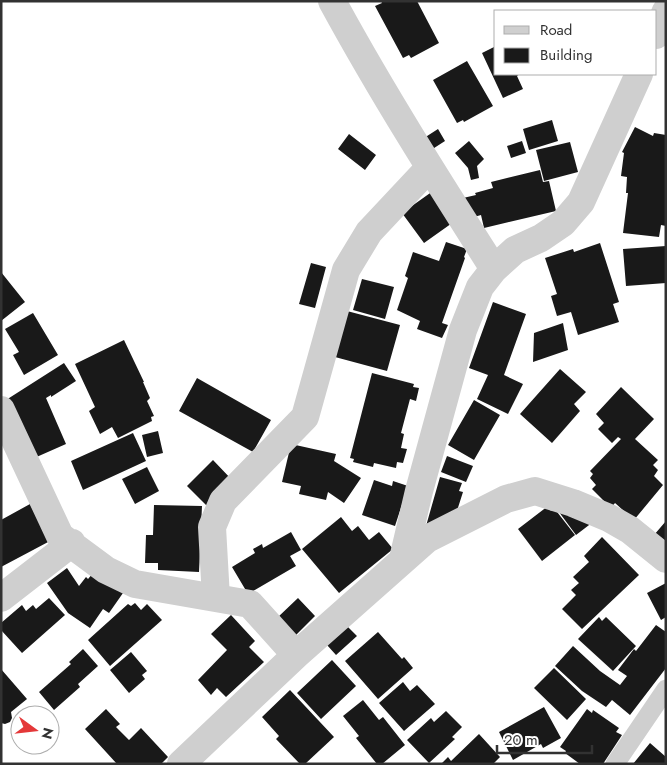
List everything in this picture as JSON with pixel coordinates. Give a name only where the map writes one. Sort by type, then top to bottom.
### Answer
[{"type":"street","points":[[332,1],[429,168],[494,269]]},
{"type":"street","points":[[657,32],[666,11]]},
{"type":"street","points":[[403,559],[421,481],[463,330],[480,286],[494,269],[515,250],[541,238],[563,223],[581,202],[639,75]]},
{"type":"street","points":[[216,598],[212,528],[224,501],[305,417],[346,270],[369,232],[429,168]]},
{"type":"street","points":[[1,410],[60,536],[106,570],[135,584],[250,604],[296,655]]},
{"type":"street","points":[[181,764],[296,655],[427,539],[506,500],[536,491],[573,503],[609,518],[630,530],[666,559]]},
{"type":"street","points":[[1,598],[72,544]]},
{"type":"lane","points":[[615,764],[666,689]]},
{"type":"building","points":[[381,1],[417,1],[439,43],[411,58],[409,55],[403,58],[375,6],[382,3]]},
{"type":"building","points":[[494,47],[494,75],[518,75],[517,76],[523,89],[503,98],[482,53]]},
{"type":"building","points":[[467,61],[493,106],[464,122],[463,120],[457,123],[433,80]]},
{"type":"building","points":[[552,120],[558,141],[529,150],[523,129]]},
{"type":"building","points":[[635,127],[653,136],[654,133],[666,135],[666,226],[661,225],[659,237],[623,233],[628,193],[626,193],[627,177],[621,176],[624,153],[622,152]]},
{"type":"building","points":[[438,129],[445,141],[431,150],[424,138]]},
{"type":"building","points":[[349,134],[376,155],[365,170],[338,149]]},
{"type":"building","points":[[469,141],[484,159],[477,166],[479,178],[471,180],[468,168],[455,153]]},
{"type":"building","points":[[522,141],[526,153],[511,158],[507,146]]},
{"type":"building","points":[[570,142],[578,172],[544,181],[536,150]]},
{"type":"building","points":[[540,170],[543,182],[549,181],[556,211],[484,228],[481,215],[474,217],[463,198],[493,188],[491,182]]},
{"type":"building","points":[[433,191],[455,221],[424,243],[402,213]]},
{"type":"building","points":[[446,242],[467,249],[442,323],[448,325],[442,338],[417,329],[420,321],[397,310],[408,278],[405,276],[413,252],[439,261]]},
{"type":"building","points":[[600,243],[619,302],[613,304],[619,322],[578,335],[571,312],[557,316],[551,296],[557,294],[545,258],[573,249],[574,252]]},
{"type":"building","points":[[666,246],[666,283],[626,286],[623,249]]},
{"type":"building","points":[[311,263],[326,267],[315,308],[299,304]]},
{"type":"building","points":[[1,272],[25,302],[1,321]]},
{"type":"building","points":[[362,279],[394,287],[385,319],[353,310]]},
{"type":"building","points":[[493,302],[526,314],[504,375],[523,384],[508,414],[477,399],[488,375],[469,368]]},
{"type":"building","points":[[347,311],[400,325],[387,371],[335,357]]},
{"type":"building","points":[[33,313],[58,355],[24,375],[13,355],[19,352],[5,329]]},
{"type":"building","points":[[563,323],[568,350],[533,362],[534,333]]},
{"type":"building","points":[[124,340],[144,382],[150,398],[147,401],[154,416],[151,417],[152,421],[118,438],[112,427],[100,434],[89,411],[95,407],[75,364]]},
{"type":"building","points":[[64,363],[76,381],[51,397],[51,395],[46,398],[66,444],[32,459],[6,400]]},
{"type":"building","points":[[560,369],[586,392],[574,404],[580,411],[552,443],[520,414]]},
{"type":"building","points":[[372,373],[414,384],[413,387],[419,388],[416,401],[410,399],[401,433],[404,434],[401,448],[407,449],[403,463],[397,462],[396,468],[374,463],[373,467],[353,462],[354,459],[350,458]]},
{"type":"building","points":[[197,378],[271,420],[253,452],[179,411]]},
{"type":"building","points":[[621,387],[654,419],[635,439],[658,460],[653,465],[658,470],[654,476],[663,485],[634,520],[615,503],[611,508],[592,489],[596,485],[590,478],[593,474],[590,471],[621,439],[618,437],[612,443],[598,429],[604,423],[596,414]]},
{"type":"building","points":[[474,400],[500,415],[474,460],[448,445]]},
{"type":"building","points":[[158,431],[163,453],[147,457],[142,435]]},
{"type":"building","points":[[133,433],[146,461],[83,490],[71,461]]},
{"type":"building","points":[[291,444],[336,454],[334,461],[361,478],[344,503],[328,492],[326,500],[299,494],[301,486],[282,482]]},
{"type":"building","points":[[447,456],[473,466],[466,482],[441,472]]},
{"type":"building","points":[[213,460],[233,481],[207,506],[187,486]]},
{"type":"building","points":[[147,467],[159,491],[135,504],[122,479]]},
{"type":"building","points":[[440,477],[462,483],[459,491],[463,492],[455,517],[426,526]]},
{"type":"building","points":[[374,480],[392,486],[393,481],[408,486],[395,526],[362,515]]},
{"type":"building","points":[[30,504],[50,541],[1,567],[1,520]]},
{"type":"building","points":[[154,505],[202,506],[199,572],[158,570],[158,563],[145,563],[146,535],[153,535]]},
{"type":"building","points":[[548,506],[551,511],[554,508],[575,535],[542,561],[518,529]]},
{"type":"building","points":[[556,508],[593,522],[576,535]]},
{"type":"building","points":[[341,517],[352,531],[358,526],[369,540],[379,532],[393,549],[339,593],[302,549]]},
{"type":"building","points":[[666,521],[666,545],[654,535]]},
{"type":"building","points":[[291,532],[301,550],[290,556],[296,566],[248,594],[232,567],[255,553],[253,549],[262,544],[263,548]]},
{"type":"building","points":[[602,537],[639,575],[582,629],[562,609],[576,595],[571,590],[579,583],[573,577],[589,562],[584,556]]},
{"type":"building","points":[[67,568],[79,586],[86,577],[88,579],[94,572],[123,593],[109,613],[103,609],[90,628],[68,613],[47,583]]},
{"type":"building","points":[[666,583],[666,617],[661,620],[647,593]]},
{"type":"building","points":[[49,598],[65,615],[22,653],[1,630],[1,623],[22,605],[26,611],[33,605],[36,609]]},
{"type":"building","points":[[298,598],[315,616],[295,636],[277,618]]},
{"type":"building","points":[[135,603],[141,610],[147,604],[162,620],[110,666],[88,640],[128,604],[131,606]]},
{"type":"building","points":[[231,615],[255,641],[249,647],[264,662],[226,697],[217,688],[211,695],[198,680],[227,650],[211,634]]},
{"type":"building","points":[[599,617],[602,621],[606,617],[636,646],[613,671],[578,639]]},
{"type":"building","points":[[656,625],[666,632],[666,668],[630,715],[612,700],[606,707],[582,691],[555,666],[573,646],[600,671],[620,685],[627,676],[618,670]]},
{"type":"building","points":[[347,626],[357,636],[336,655],[327,645]]},
{"type":"building","points":[[378,632],[402,659],[404,657],[413,668],[378,699],[345,661]]},
{"type":"building","points":[[83,649],[98,666],[78,684],[80,687],[60,705],[50,705],[39,692],[71,664],[69,662]]},
{"type":"building","points":[[131,652],[147,671],[142,675],[145,679],[129,693],[110,670]]},
{"type":"building","points":[[332,660],[356,686],[321,719],[297,693]]},
{"type":"building","points":[[554,668],[586,699],[567,720],[534,688]]},
{"type":"building","points":[[1,669],[27,699],[20,705],[10,705],[10,722],[1,723]]},
{"type":"building","points":[[403,682],[410,691],[417,685],[435,704],[404,731],[379,703]]},
{"type":"building","points":[[290,690],[334,737],[305,764],[300,764],[276,739],[279,736],[262,717]]},
{"type":"building","points":[[363,700],[379,720],[383,717],[405,745],[382,764],[377,764],[356,738],[359,736],[343,716]]},
{"type":"building","points":[[544,707],[561,738],[543,748],[541,744],[513,760],[499,732]]},
{"type":"building","points":[[106,709],[120,724],[116,727],[129,740],[141,728],[168,757],[161,764],[117,764],[85,729]]},
{"type":"building","points":[[587,709],[592,713],[593,710],[619,728],[616,732],[622,735],[603,764],[580,764],[560,747]]},
{"type":"building","points":[[446,711],[462,727],[452,737],[455,739],[429,763],[407,740],[431,718],[434,722]]},
{"type":"building","points":[[479,734],[500,757],[493,764],[441,764],[448,757],[451,761]]},
{"type":"building","points":[[650,743],[666,757],[666,764],[633,764]]}]
